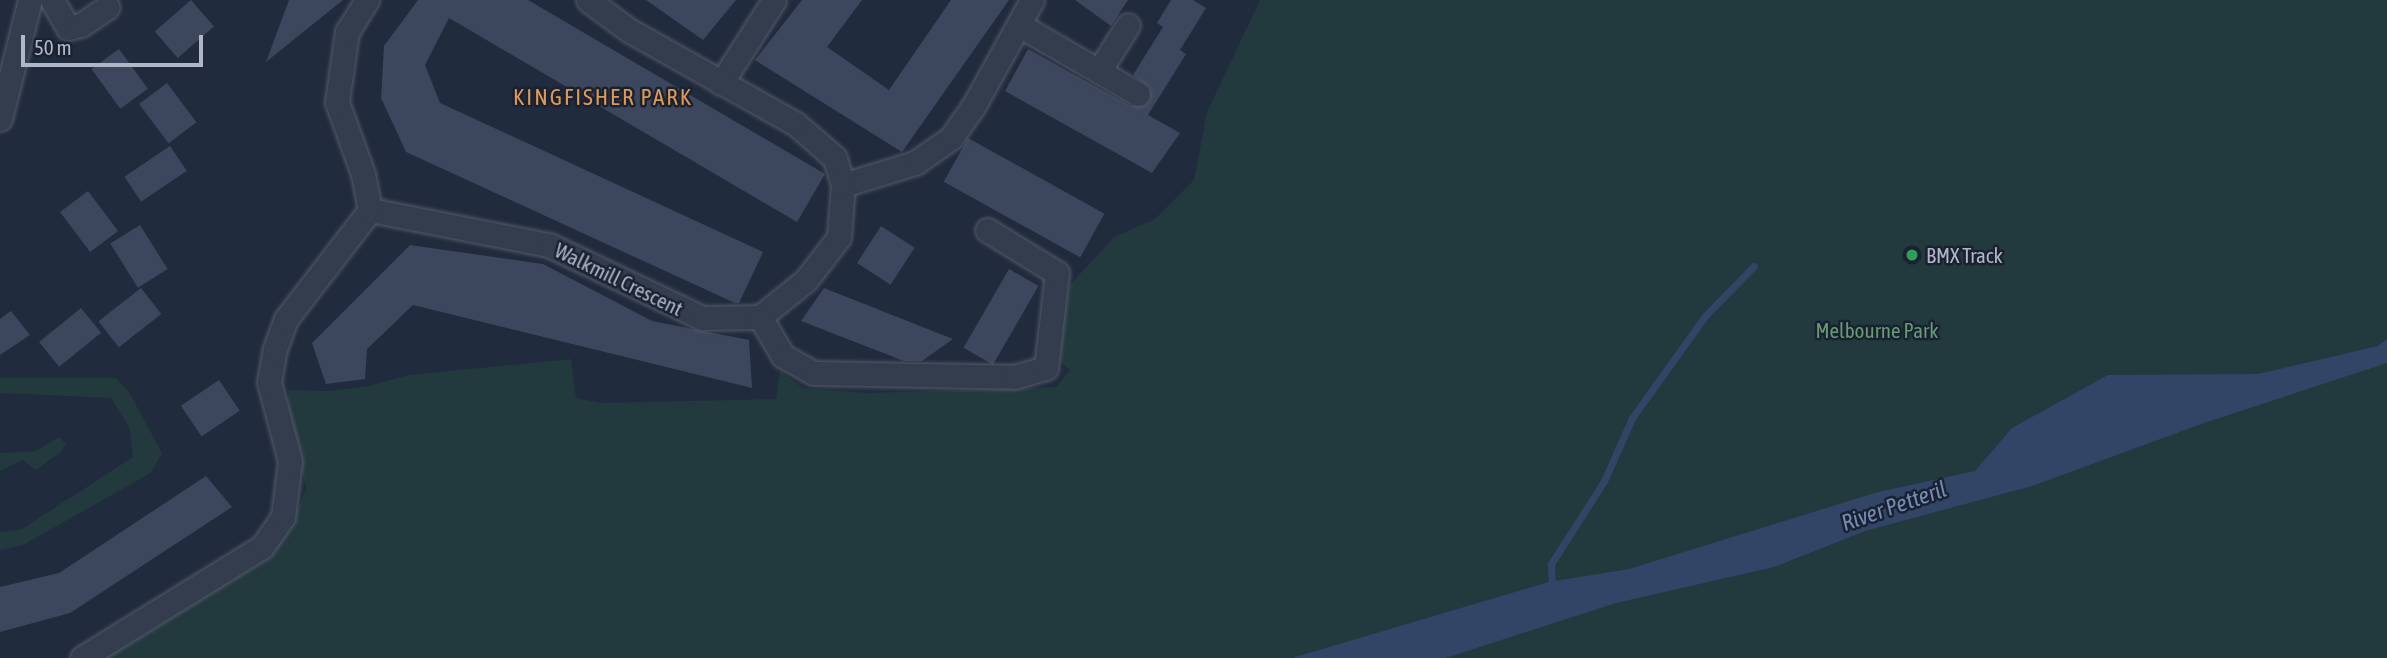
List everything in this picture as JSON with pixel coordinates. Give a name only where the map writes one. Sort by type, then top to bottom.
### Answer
[{"type":"street","points":[[0,119],[30,0]]},
{"type":"street","points":[[52,0],[68,28],[81,25],[108,7]]},
{"type":"street","points":[[82,658],[262,547],[283,517],[290,461],[269,382],[275,349],[286,318],[370,210],[363,174],[337,102],[347,33],[367,0]]},
{"type":"street","points":[[588,0],[630,31],[796,124],[835,158],[843,185],[839,237],[806,281],[760,317],[783,356],[814,373],[1014,377],[1046,368],[1057,273],[987,230]]},
{"type":"street","points":[[721,83],[774,0]]},
{"type":"street","points":[[843,185],[915,163],[951,138],[1021,26],[1032,0]]},
{"type":"street","points":[[1099,71],[1128,24]]},
{"type":"street","points":[[1021,26],[1139,94]]},
{"type":"street","name":"Walkmill Crescent","points":[[370,210],[549,246],[702,318],[760,317]]},
{"type":"green space","name":"Melbourne Park","points":[[1260,0],[2387,0],[2387,658],[103,658],[288,522],[299,507],[306,489],[288,408],[289,390],[328,391],[369,386],[408,375],[571,359],[576,398],[601,403],[776,399],[780,371],[803,388],[868,393],[1056,387],[1070,370],[1061,362],[1059,339],[1070,285],[1114,237],[1155,219],[1194,180],[1207,112]]},
{"type":"green space","points":[[0,378],[116,378],[129,392],[162,453],[151,473],[23,545],[0,550],[0,532],[22,529],[133,457],[129,427],[111,398],[0,393]]},
{"type":"green space","points":[[59,437],[66,444],[61,452],[36,470],[22,460],[0,471],[0,453],[36,451]]},
{"type":"water","name":"River Petteril","points":[[2387,339],[2387,363],[2204,423],[2032,486],[1865,531],[1774,567],[1616,603],[1446,658],[1292,658],[1549,582],[1629,569],[1878,492],[1975,471],[2012,428],[2108,375],[2258,374],[2378,346]]},
{"type":"building","points":[[191,0],[214,26],[178,58],[155,31]]},
{"type":"building","points":[[289,0],[343,0],[266,62]]},
{"type":"building","points":[[418,0],[528,0],[825,174],[797,222],[449,18],[425,65],[440,103],[763,252],[739,303],[735,303],[406,152],[381,98],[384,46]]},
{"type":"building","points":[[646,0],[736,0],[703,40]]},
{"type":"building","points":[[802,0],[862,0],[827,47],[889,90],[951,0],[1009,0],[902,152],[755,60]]},
{"type":"building","points":[[1075,0],[1128,0],[1111,26]]},
{"type":"building","points":[[1171,0],[1193,0],[1206,8],[1180,50],[1186,54],[1148,115],[1180,133],[1152,173],[1005,91],[1028,49],[1131,106],[1144,106],[1150,100],[1150,88],[1133,75],[1163,27],[1157,23]]},
{"type":"building","points":[[119,49],[148,89],[120,109],[91,69]]},
{"type":"building","points":[[167,83],[196,122],[169,143],[139,104]]},
{"type":"building","points":[[968,138],[1104,214],[1080,257],[944,182]]},
{"type":"building","points":[[170,146],[187,171],[141,202],[124,177]]},
{"type":"building","points":[[88,191],[118,231],[90,252],[60,212]]},
{"type":"building","points":[[140,225],[168,269],[138,288],[110,244]]},
{"type":"building","points":[[881,226],[915,248],[891,285],[857,263]]},
{"type":"building","points":[[410,245],[543,264],[652,321],[749,340],[752,388],[413,305],[367,349],[365,379],[326,384],[312,343]]},
{"type":"building","points":[[1009,269],[1038,286],[993,365],[964,348]]},
{"type":"building","points":[[141,288],[161,314],[119,347],[98,321]]},
{"type":"building","points":[[824,288],[953,339],[922,361],[904,361],[801,321]]},
{"type":"building","points":[[81,308],[101,333],[59,367],[39,342]]},
{"type":"building","points":[[11,311],[30,335],[0,355],[0,319]]},
{"type":"building","points":[[219,380],[240,411],[202,436],[181,406]]},
{"type":"building","points":[[206,476],[232,507],[70,613],[0,632],[0,587],[59,573]]},
{"type":"waterway","points":[[1552,591],[1551,564],[1604,481],[1632,418],[1705,316],[1754,266]]},
{"type":"place","name":"BMX Track","points":[[1912,255]]},
{"type":"district","name":"KINGFISHER PARK","points":[[603,97]]}]
